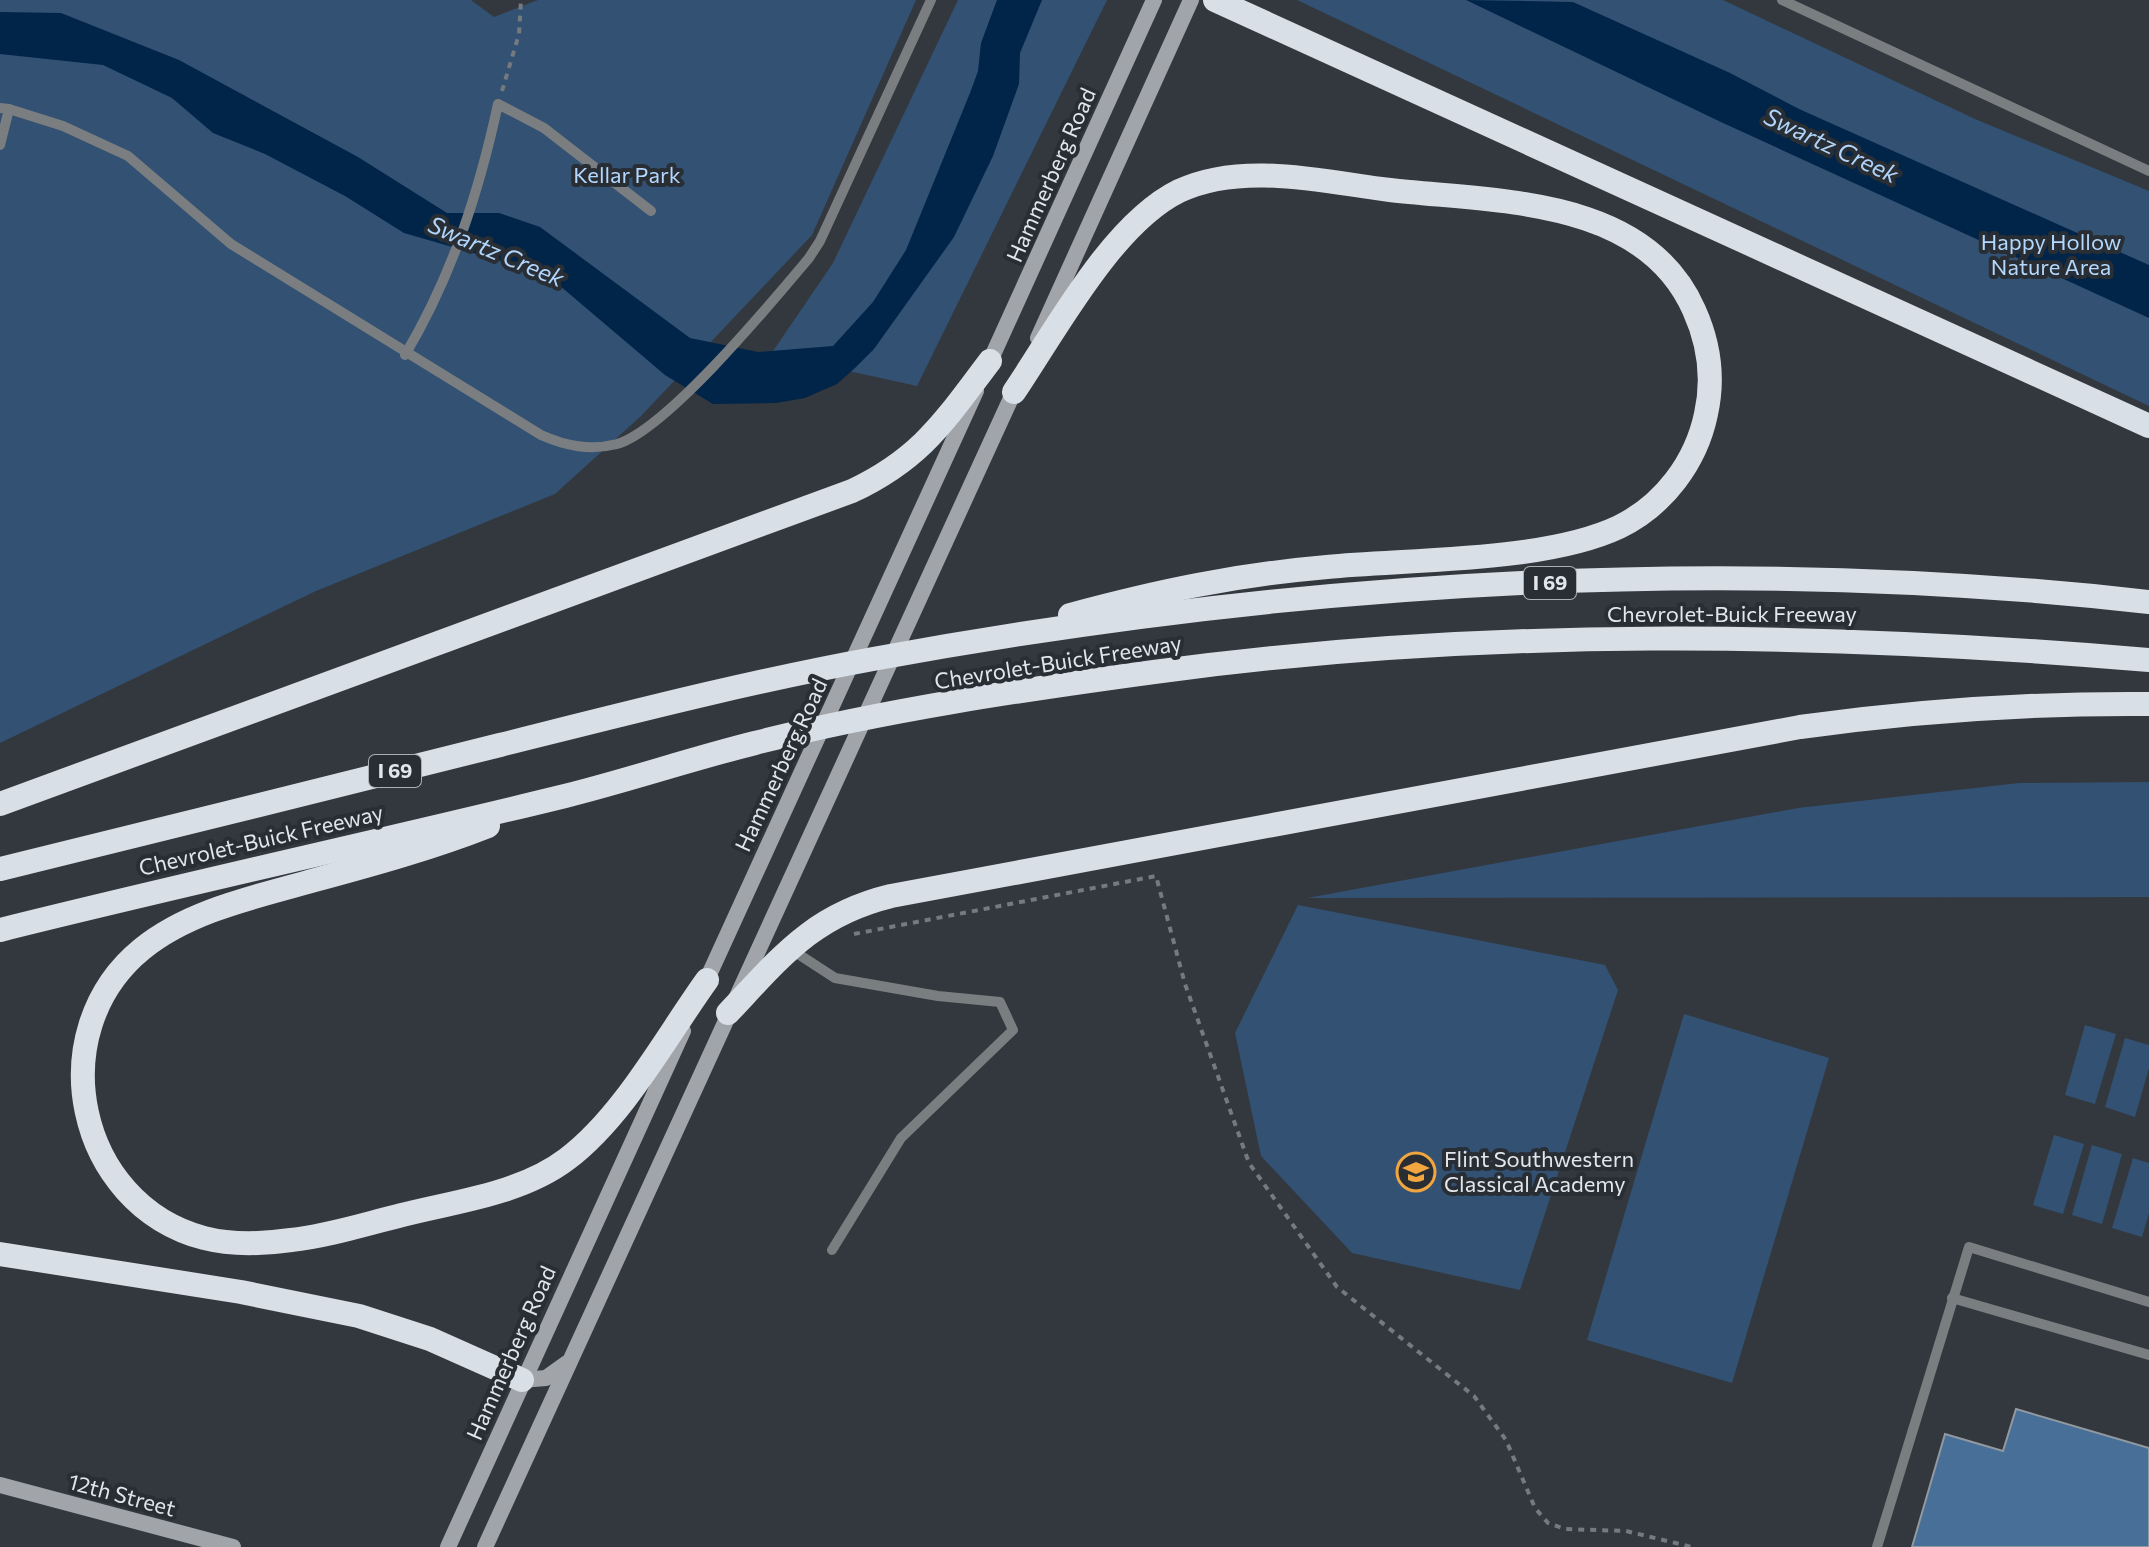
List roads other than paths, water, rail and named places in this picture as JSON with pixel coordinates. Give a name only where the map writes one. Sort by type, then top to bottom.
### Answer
[{"type":"highway","points":[[1215,0],[2149,426]]},
{"type":"highway","points":[[960,644],[1187,584],[1325,567],[1520,551],[1599,535],[1642,512],[1678,478],[1702,431],[1710,378],[1702,327],[1685,292],[1663,263],[1620,232],[1591,220],[1533,207],[1292,178],[1245,176],[1200,183],[1178,192],[1143,216],[1110,251],[1014,392]]},
{"type":"highway","points":[[0,804],[852,491],[894,469],[932,438],[990,361]]},
{"type":"highway","name":"Chevrolet-Buick Freeway","points":[[0,869],[790,675],[960,644],[1282,600],[1407,589],[1587,581],[1813,580],[2149,602]]},
{"type":"highway","name":"Chevrolet-Buick Freeway","points":[[0,930],[569,795],[759,742],[925,709],[1158,671],[1454,646],[1754,638],[1900,641],[2149,660]]},
{"type":"highway","points":[[728,1013],[791,948],[844,910],[891,896],[1800,727],[1865,718],[2008,708],[2149,704]]},
{"type":"highway","points":[[569,795],[447,842],[215,910],[171,930],[141,950],[105,994],[87,1030],[83,1055],[81,1081],[89,1128],[112,1173],[145,1207],[183,1230],[205,1238],[263,1243],[329,1233],[512,1186],[564,1162],[598,1130],[707,980]]},
{"type":"highway","points":[[0,1254],[241,1292],[359,1316],[430,1339],[522,1380]]},
{"type":"street","points":[[485,1547],[1191,0]]},
{"type":"street","name":"Hammerberg Road","points":[[448,1547],[1155,2]]},
{"type":"street","points":[[522,1380],[546,1378],[568,1363]]},
{"type":"street","name":"12th Street","points":[[0,1485],[233,1547]]},
{"type":"lane","points":[[0,145],[4,108],[73,129],[128,156],[231,244],[405,355],[541,435],[579,447],[600,447],[636,436],[684,395],[820,241],[931,0]]},
{"type":"lane","points":[[1782,0],[2149,171]]},
{"type":"lane","points":[[405,355],[430,312],[477,196],[498,104],[544,128],[651,211]]},
{"type":"lane","points":[[791,948],[835,978],[938,996],[1000,1002],[1013,1030],[901,1138],[832,1250]]},
{"type":"lane","points":[[1877,1547],[1969,1247],[2149,1302]]},
{"type":"lane","points":[[1952,1298],[2149,1355]]},
{"type":"water","name":"Swartz Creek","points":[[997,0],[1042,0],[1020,53],[1019,84],[993,156],[954,237],[874,349],[855,368],[837,384],[805,398],[776,403],[713,404],[665,375],[546,274],[404,233],[345,196],[265,154],[213,133],[172,98],[103,65],[0,54],[0,12],[61,13],[179,60],[358,157],[447,213],[499,213],[540,227],[690,338],[758,352],[833,346],[873,302],[906,250],[970,93],[978,71],[981,43]]},
{"type":"water","name":"Swartz Creek","points":[[1466,0],[1573,2],[1730,73],[1799,109],[2149,265],[2149,318],[1723,123]]},
{"type":"place","name":"Flint Southwestern Classical Academy","points":[[1416,1172]]},
{"type":"park label","name":"Kellar Park","points":[[627,175]]},
{"type":"park label","name":"Happy Hollow Nature Area","points":[[2051,254]]}]
